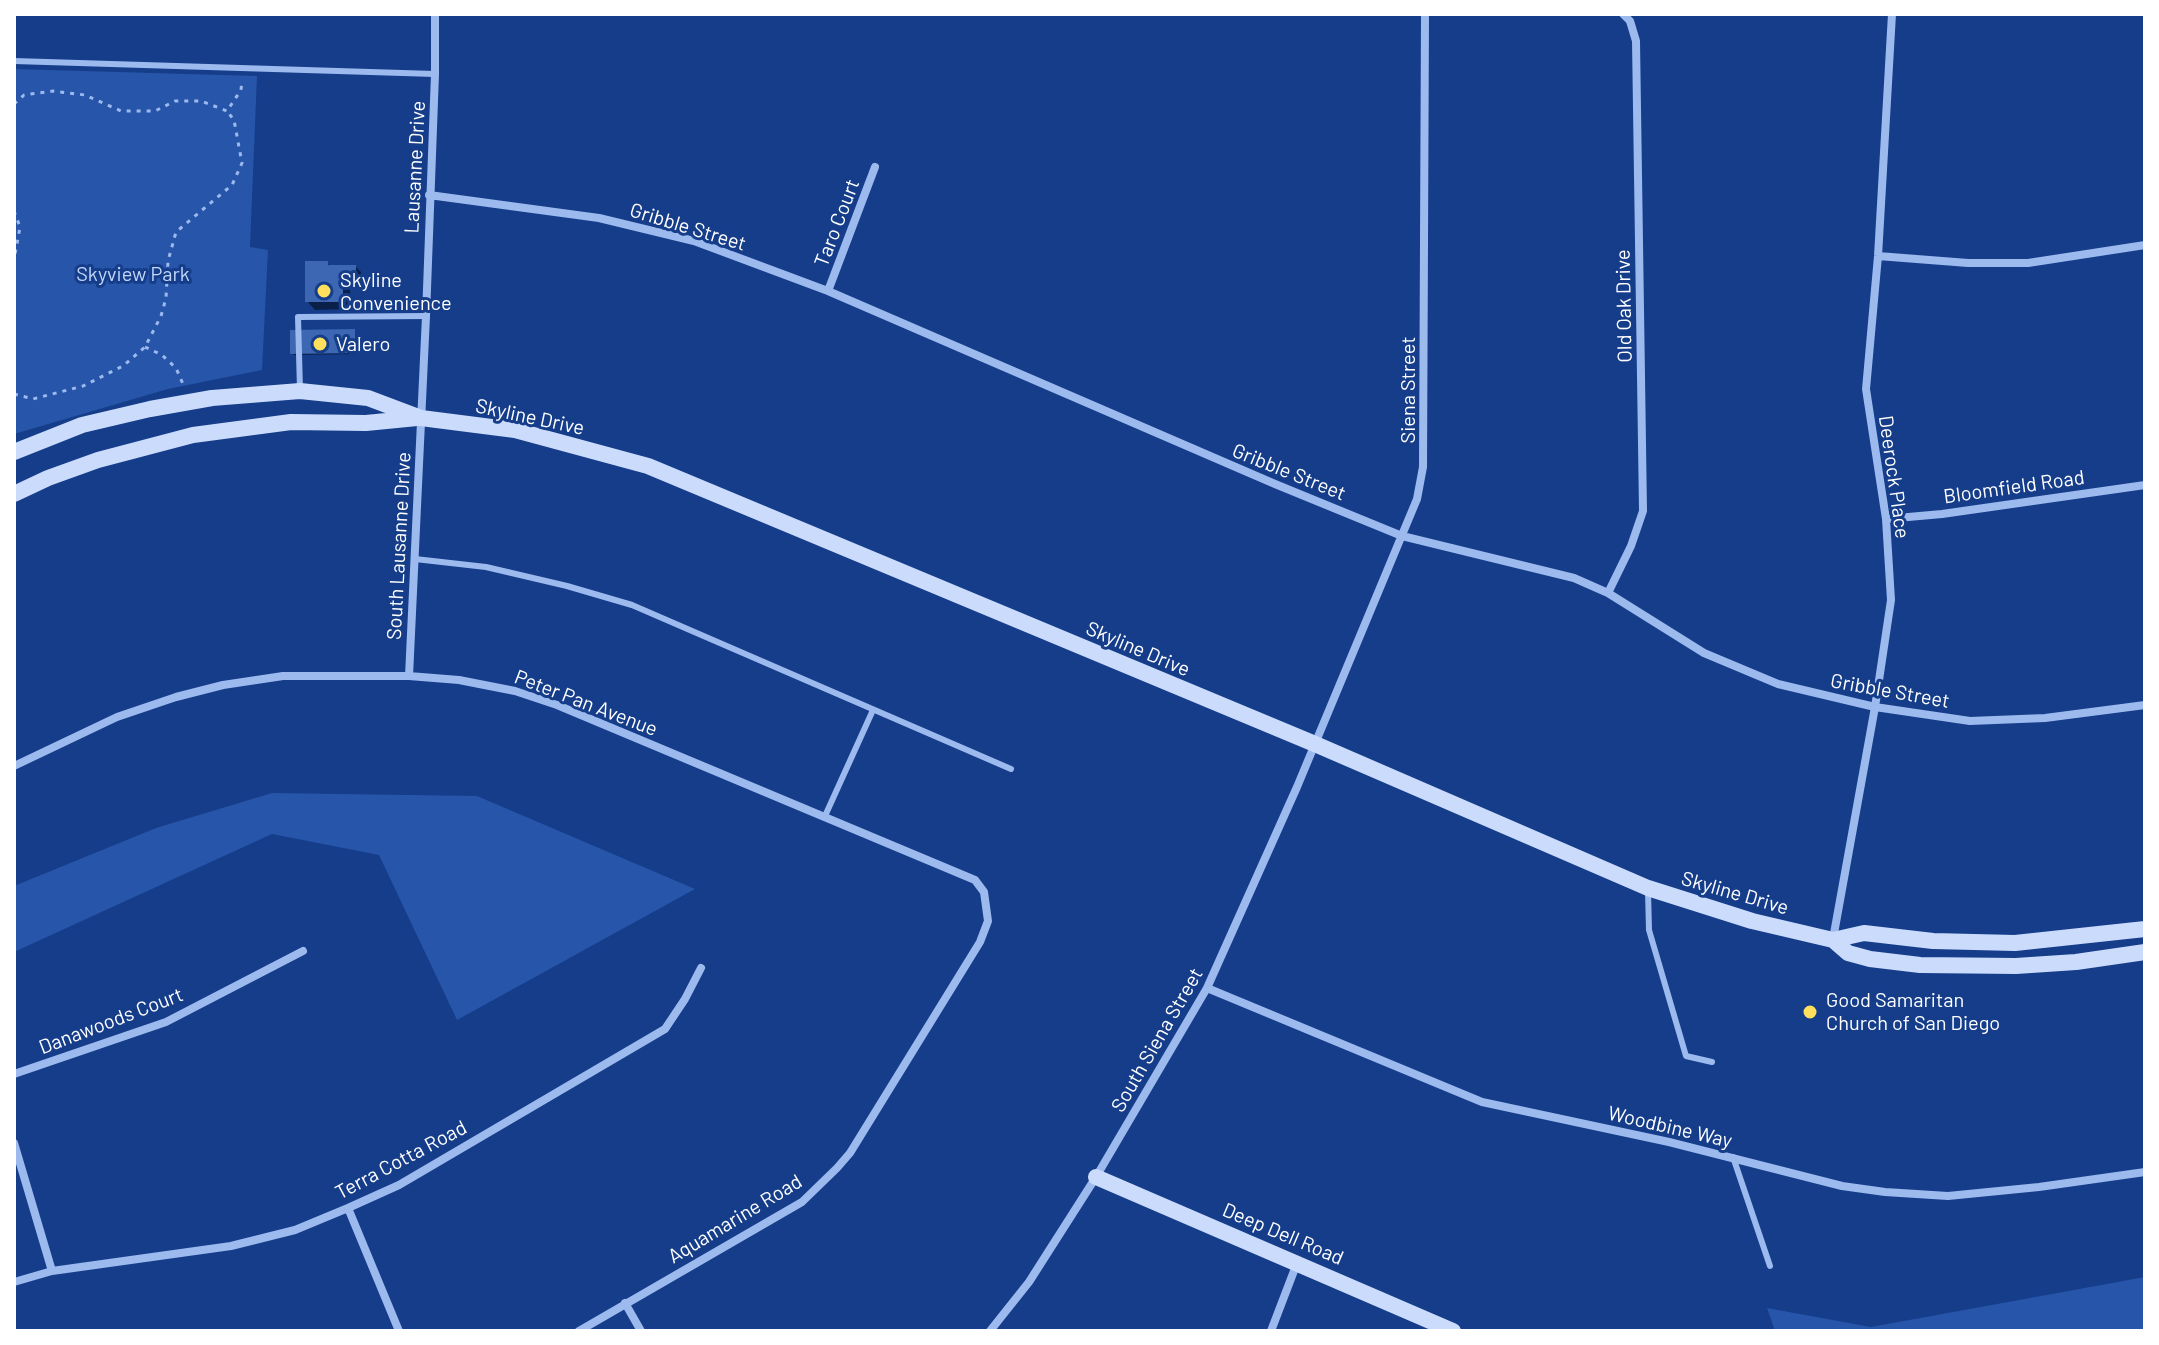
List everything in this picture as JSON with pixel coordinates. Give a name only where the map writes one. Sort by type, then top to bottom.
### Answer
[{"type":"main road","name":"Skyline Drive","points":[[14,452],[82,425],[212,398],[300,391],[368,398],[421,418]]},
{"type":"main road","name":"Skyline Drive","points":[[14,494],[98,460],[193,435],[291,422],[366,423],[421,418],[515,430],[648,466],[1315,744],[1648,888],[1752,921],[1833,940],[1864,933],[1933,941],[2015,943],[2145,929]]},
{"type":"main road","name":"Skyline Drive","points":[[1833,940],[1848,953],[1870,959],[1941,965],[2016,966],[2145,952]]},
{"type":"main road","name":"Deep Dell Road","points":[[1096,1177],[1453,1331]]},
{"type":"street","name":"Lausanne Drive","points":[[421,418],[435,14]]},
{"type":"street","name":"Siena Street","points":[[1315,744],[1417,499],[1423,467],[1425,14]]},
{"type":"street","name":"Old Oak Drive","points":[[1608,593],[1631,546],[1643,511],[1636,41],[1630,21],[1623,14]]},
{"type":"street","name":"Deerock Place","points":[[1833,940],[1891,600],[1886,519],[1866,389],[1878,256],[1892,14]]},
{"type":"street","name":"Taro Court","points":[[828,291],[875,167]]},
{"type":"street","name":"Gribble Street","points":[[429,195],[583,216],[694,241],[828,291],[1263,480],[1402,536],[1574,578],[1608,593],[1704,653],[1778,684],[1875,707],[1970,721],[2045,718],[2145,705]]},
{"type":"street","points":[[1878,256],[1968,263],[2028,263],[2145,245]]},
{"type":"street","name":"South Lausanne Drive","points":[[409,676],[421,418]]},
{"type":"street","name":"Bloomfield Road","points":[[1886,519],[2145,485]]},
{"type":"street","name":"Peter Pan Avenue","points":[[14,766],[117,717],[223,685],[283,676],[409,676],[482,683],[536,697],[975,880],[984,892],[988,921],[980,942]]},
{"type":"street","name":"South Siena Street","points":[[990,1331],[1029,1282],[1096,1177],[1207,988],[1315,744]]},
{"type":"street","name":"Aquamarine Road","points":[[579,1331],[802,1202],[824,1183],[850,1153],[980,942]]},
{"type":"street","name":"Danawoods Court","points":[[14,1074],[166,1022],[303,951]]},
{"type":"street","name":"Terra Cotta Road","points":[[14,1282],[52,1271],[231,1246],[295,1230],[399,1185],[665,1029],[701,968]]},
{"type":"street","name":"Woodbine Way","points":[[1207,988],[1482,1102],[1733,1157],[1842,1186],[1914,1195],[1981,1194],[2145,1172]]},
{"type":"street","points":[[14,1143],[52,1271]]},
{"type":"street","points":[[348,1208],[399,1331]]},
{"type":"street","points":[[1271,1331],[1297,1262]]},
{"type":"street","points":[[625,1303],[641,1331]]},
{"type":"lane","points":[[14,61],[435,74]]},
{"type":"lane","points":[[300,391],[298,317],[426,316]]},
{"type":"lane","points":[[415,559],[486,567],[632,605],[1011,769]]},
{"type":"lane","points":[[825,816],[873,710]]},
{"type":"lane","points":[[1648,888],[1649,930],[1686,1056],[1712,1062]]},
{"type":"lane","points":[[1733,1157],[1770,1266]]},
{"type":"path","points":[[227,111],[241,90],[243,69]]},
{"type":"path","points":[[14,104],[24,95],[53,91],[85,95],[121,111],[155,111],[175,101],[201,101],[227,111],[234,120],[242,163],[232,185],[176,232],[168,261],[166,298],[161,316],[145,347],[123,366],[83,386],[33,399],[14,394]]},
{"type":"path","points":[[14,211],[20,227],[14,260]]},
{"type":"path","points":[[145,347],[162,355],[176,368],[183,384]]},
{"type":"green space","name":"Skyview Park","points":[[14,69],[257,76],[250,247],[268,250],[262,370],[168,389],[14,434]]},
{"type":"green space","points":[[272,793],[477,796],[695,889],[457,1020],[379,855],[272,834],[14,952],[14,886],[156,828]]},
{"type":"green space","points":[[2145,1277],[2145,1331],[1775,1331],[1767,1308],[1871,1327]]},
{"type":"building","points":[[305,261],[356,265],[356,280],[343,280],[343,302],[305,302]]},
{"type":"building","points":[[355,329],[355,353],[290,354],[290,330]]},
{"type":"place","name":"Skyline Convenience","points":[[324,291]]},
{"type":"place","name":"Valero","points":[[320,344]]},
{"type":"place","name":"Good Samaritan Church of San Diego","points":[[1810,1012]]}]
